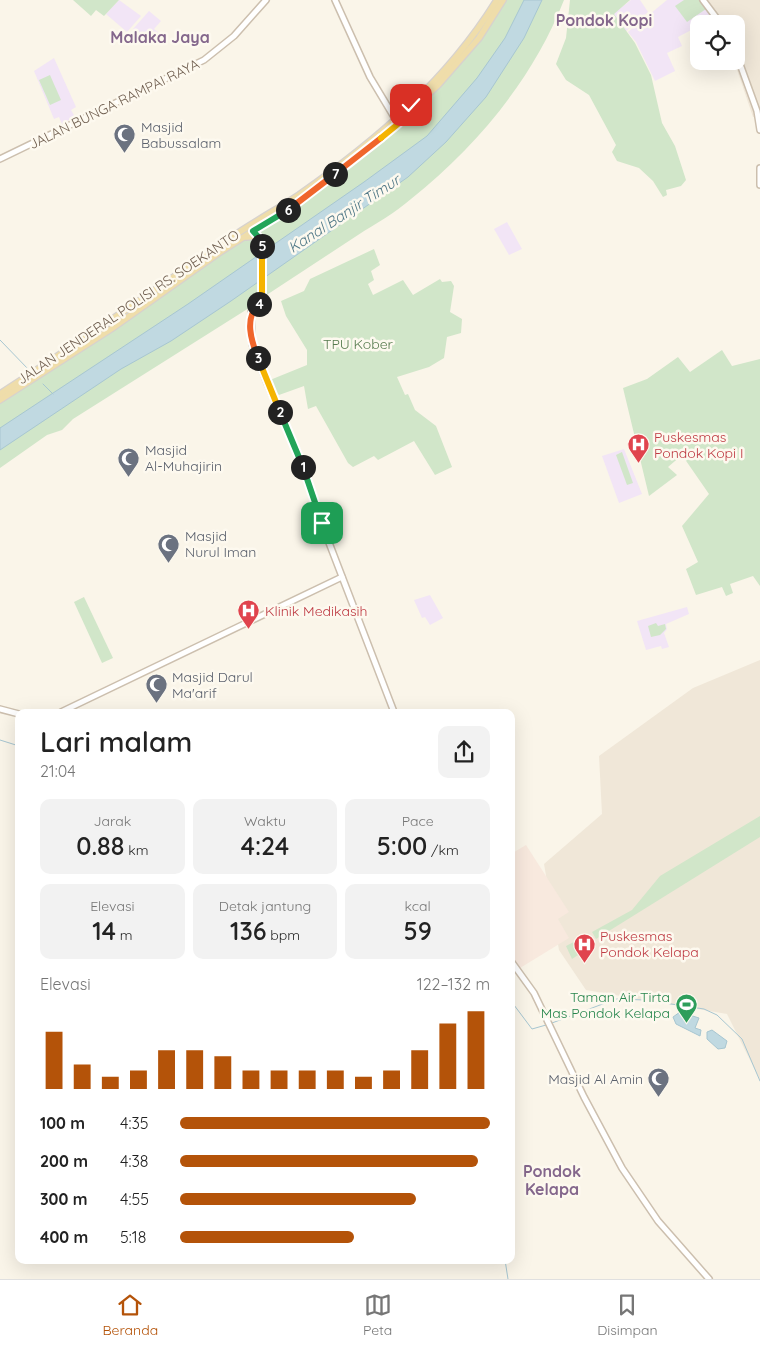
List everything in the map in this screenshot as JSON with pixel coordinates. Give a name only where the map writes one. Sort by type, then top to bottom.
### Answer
[{"type":"main road","name":"JALAN JENDERAL POLISI RS. SOEKANTO","points":[[486,24],[497,0]]},
{"type":"main road","name":"JALAN JENDERAL POLISI RS. SOEKANTO","points":[[0,400],[253,231],[369,144],[438,85],[503,0]]},
{"type":"main road","name":"JALAN JENDERAL POLISI RS. SOEKANTO","points":[[0,394],[102,331],[246,228],[292,203]]},
{"type":"main road","points":[[239,240],[260,238]]},
{"type":"street","name":"JALAN BUNGA RAMPAI RAYA","points":[[0,159],[204,60],[234,36],[266,0]]},
{"type":"street","points":[[335,0],[370,77],[397,121]]},
{"type":"street","points":[[703,0],[714,15]]},
{"type":"street","points":[[742,70],[757,111],[760,130]]},
{"type":"street","points":[[760,168],[760,185]]},
{"type":"street","points":[[246,228],[253,231],[260,238],[262,295],[261,302],[251,312],[252,344],[297,451],[342,577],[393,709]]},
{"type":"street","points":[[67,709],[342,577]]},
{"type":"street","points":[[0,709],[15,713]]},
{"type":"street","points":[[515,966],[529,985],[591,1110],[635,1188],[658,1221],[709,1279]]},
{"type":"street","points":[[515,971],[536,999]]},
{"type":"shaded area","points":[[119,0],[141,16],[127,32],[106,14]]},
{"type":"shaded area","points":[[631,0],[640,0],[648,12],[625,32],[610,13],[620,5],[622,7]]},
{"type":"shaded area","points":[[667,0],[703,0],[714,15],[690,15],[690,31],[678,37],[682,46],[667,53],[675,71],[655,81],[636,42],[628,32]]},
{"type":"shaded area","points":[[702,0],[760,0],[760,117],[753,117],[737,70],[745,70],[745,15],[713,15]]},
{"type":"shaded area","points":[[149,11],[161,21],[154,29],[163,36],[151,43],[133,29]]},
{"type":"shaded area","points":[[54,58],[76,107],[71,110],[75,117],[62,124],[59,117],[54,119],[34,71]]},
{"type":"shaded area","points":[[507,222],[522,249],[509,255],[494,229]]},
{"type":"shaded area","points":[[624,449],[642,494],[619,503],[602,456]]},
{"type":"shaded area","points":[[430,595],[443,618],[430,625],[425,617],[422,618],[414,600]]},
{"type":"shaded area","points":[[687,607],[689,614],[666,624],[667,629],[664,633],[669,647],[662,649],[661,646],[646,650],[637,621]]},
{"type":"shaded area","points":[[760,660],[760,1080],[727,1014],[586,990],[559,950],[544,864],[602,814],[599,756],[693,688]]},
{"type":"shaded area","points":[[526,845],[569,912],[558,919],[569,938],[520,968],[515,960],[515,852]]},
{"type":"green space","points":[[73,0],[119,0],[104,16],[96,10],[91,16]]},
{"type":"green space","points":[[497,0],[564,0],[536,57],[519,84],[501,109],[458,157],[392,214],[262,298],[257,306],[249,308],[73,419],[62,430],[47,435],[0,468],[0,400],[294,205],[412,111],[487,26],[484,22]]},
{"type":"green space","points":[[570,0],[630,0],[614,14],[635,43],[651,75],[662,123],[675,146],[686,180],[681,186],[666,190],[667,195],[663,197],[653,181],[639,168],[617,161],[612,152],[616,145],[589,95],[566,80],[556,64],[566,38]]},
{"type":"green space","points":[[684,0],[700,0],[706,9],[697,15],[690,15],[690,20],[687,22],[675,6]]},
{"type":"green space","points":[[50,75],[61,100],[50,105],[39,80]]},
{"type":"green space","name":"TPU Kober","points":[[374,249],[380,265],[371,271],[374,280],[368,284],[373,295],[403,280],[413,295],[440,279],[442,282],[451,281],[454,286],[450,312],[462,319],[461,333],[447,337],[444,358],[429,367],[397,377],[405,395],[408,394],[415,410],[436,426],[452,467],[435,475],[414,441],[378,460],[374,456],[353,467],[348,463],[316,406],[308,409],[304,386],[279,395],[273,390],[270,380],[307,365],[307,350],[286,316],[281,301],[304,291],[310,279]]},
{"type":"green space","points":[[722,350],[732,366],[760,359],[760,586],[753,576],[730,584],[733,593],[726,596],[722,587],[696,595],[686,569],[698,562],[682,526],[709,494],[682,455],[668,467],[677,475],[649,496],[623,388],[647,379],[678,357],[690,372]]},
{"type":"green space","points":[[622,452],[633,483],[627,485],[616,455]]},
{"type":"green space","points":[[84,597],[113,658],[102,663],[74,602]]},
{"type":"green space","points":[[656,623],[658,626],[665,624],[666,629],[660,635],[651,637],[648,626]]},
{"type":"green space","points":[[760,816],[760,837],[596,939],[592,932],[632,910],[660,876]]},
{"type":"green space","points":[[589,934],[595,944],[572,959],[566,946]]},
{"type":"water","name":"Kanal Banjir Timur","points":[[524,0],[542,0],[524,38],[486,97],[446,142],[408,177],[231,301],[171,341],[121,369],[0,450],[0,428],[188,304],[427,136],[477,78],[505,38]]},
{"type":"water","name":"Taman Air Tirta Mas Pondok Kelapa","points":[[680,1012],[699,1018],[695,1028],[701,1030],[700,1036],[676,1024],[673,1017]]},
{"type":"water","name":"Taman Air Tirta Mas Pondok Kelapa","points":[[712,1030],[727,1041],[725,1048],[718,1049],[707,1039],[707,1032]]},
{"type":"waterway","points":[[0,340],[29,370]]},
{"type":"waterway","points":[[43,384],[53,394]]},
{"type":"waterway","points":[[0,740],[15,745]]},
{"type":"waterway","points":[[552,1023],[616,999],[645,1000],[704,1009],[717,1015],[742,1039],[760,1081]]},
{"type":"waterway","points":[[515,1006],[532,1029],[546,1025]]},
{"type":"waterway","points":[[506,1264],[508,1279]]},
{"type":"place","name":"Masjid Babussalam","points":[[125,154]]},
{"type":"place","name":"Puskesmas Pondok Kopi I","points":[[638,464]]},
{"type":"place","name":"Masjid Al-Muhajirin","points":[[129,477]]},
{"type":"place","name":"Masjid Nurul Iman","points":[[169,563]]},
{"type":"place","name":"Klinik Medikasih","points":[[249,630]]},
{"type":"place","name":"Masjid Darul Ma'arif","points":[[156,704]]},
{"type":"place","name":"Puskesmas Pondok Kelapa","points":[[584,963]]},
{"type":"place","name":"Taman Air Tirta Mas Pondok Kelapa","points":[[686,1024]]},
{"type":"place","name":"Masjid Al Amin","points":[[659,1098]]},
{"type":"district","name":"Pondok Kopi","points":[[604,20]]},
{"type":"district","name":"Malaka Jaya","points":[[160,37]]},
{"type":"district","name":"Pondok Kelapa","points":[[552,1180]]},
{"type":"route","points":[[322,523],[297,451],[267,383],[250,336],[250,315],[252,310],[261,302],[263,274],[262,241],[253,231],[294,205],[370,148],[398,124],[396,120],[411,105]]}]
